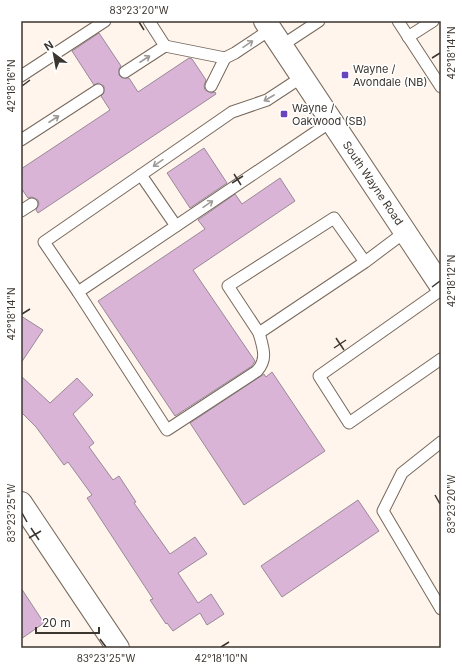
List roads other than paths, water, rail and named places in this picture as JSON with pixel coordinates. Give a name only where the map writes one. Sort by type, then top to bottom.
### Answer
[{"type":"main road","name":"South Wayne Road","points":[[272,32],[441,286]]},
{"type":"main road","points":[[21,503],[118,648]]},
{"type":"lane","points":[[21,76],[105,21]]},
{"type":"lane","points":[[149,21],[165,46]]},
{"type":"lane","points":[[210,86],[226,58],[272,32],[319,21]]},
{"type":"lane","points":[[398,21],[441,87]]},
{"type":"lane","points":[[408,37],[433,21]]},
{"type":"lane","points":[[125,72],[165,46],[226,58]]},
{"type":"lane","points":[[302,77],[266,100],[232,112],[44,242],[167,430],[257,371],[262,365],[264,353],[260,333],[228,286],[334,218],[365,262]]},
{"type":"lane","points":[[21,140],[98,90]]},
{"type":"lane","points":[[78,292],[332,121]]},
{"type":"lane","points":[[141,175],[176,226]]},
{"type":"lane","points":[[21,211],[32,204]]},
{"type":"lane","points":[[260,333],[365,262],[405,232]]},
{"type":"lane","points":[[441,290],[320,376],[350,423],[441,359]]},
{"type":"lane","points":[[441,442],[402,472],[383,511],[441,609]]},
{"type":"place","name":"Wayne / Avondale (NB)","points":[[345,75]]},
{"type":"place","name":"Wayne / Oakwood (SB)","points":[[284,114]]}]
